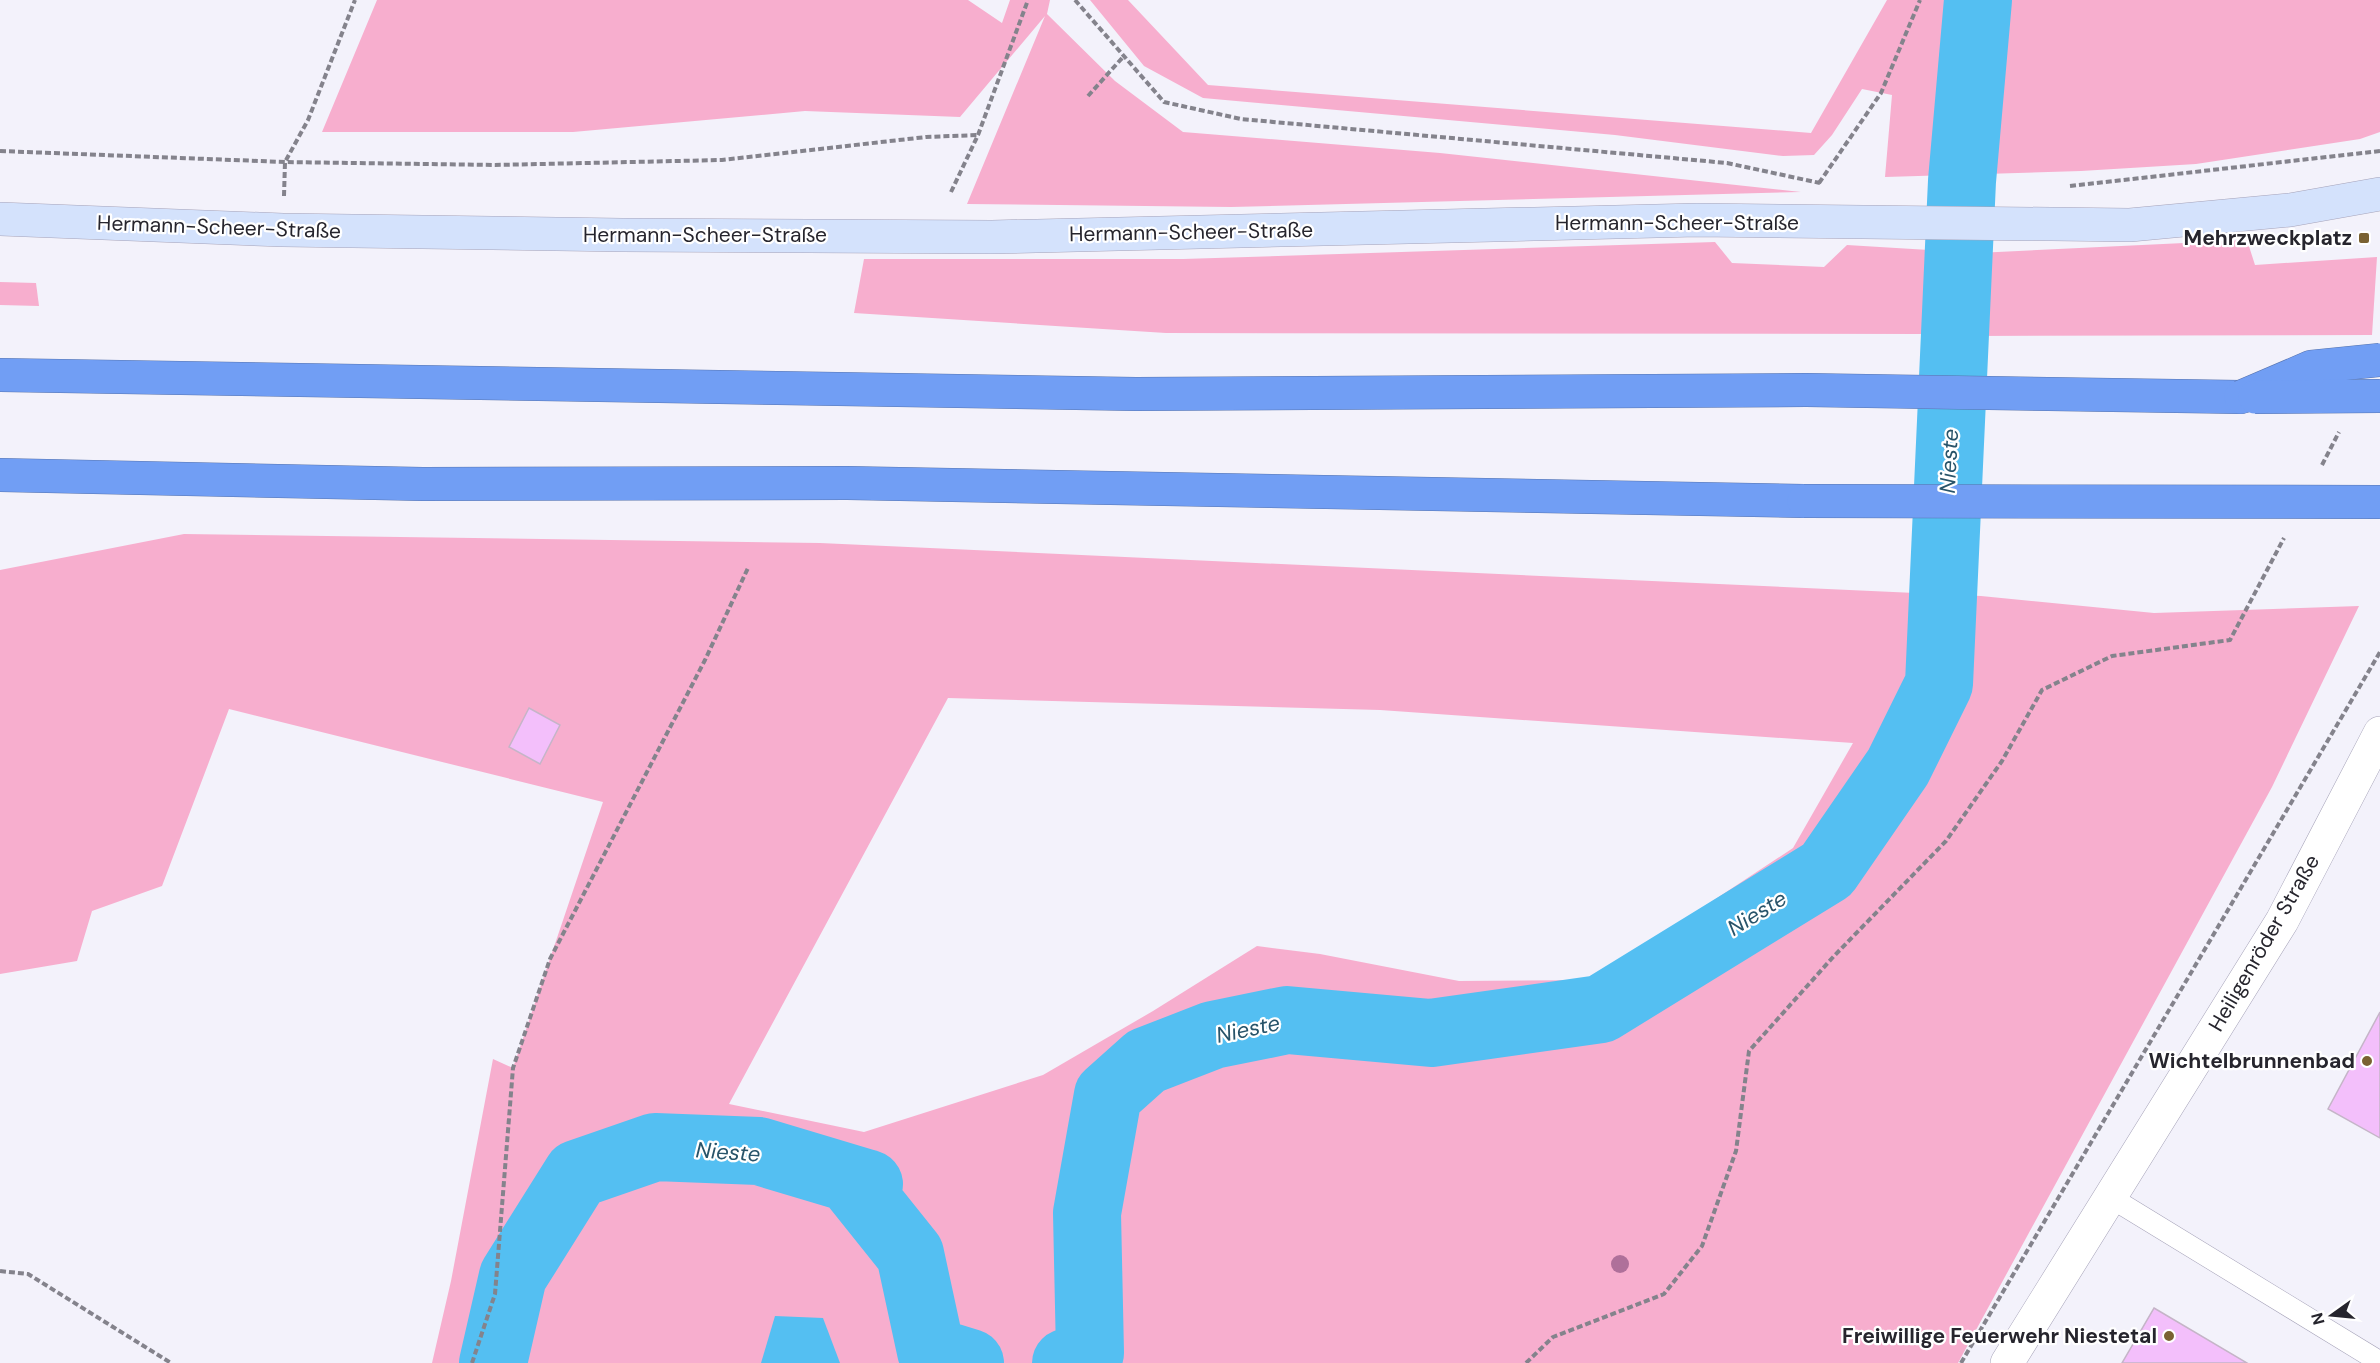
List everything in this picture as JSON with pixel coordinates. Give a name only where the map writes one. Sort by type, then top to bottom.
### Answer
[{"type":"highway","points":[[2241,397],[2311,367],[2380,360]]},
{"type":"highway","points":[[0,375],[1136,394],[1806,390],[2241,397],[2380,396]]},
{"type":"highway","points":[[0,475],[423,484],[859,483],[1804,501],[2380,502]]},
{"type":"main road","name":"Hermann-Scheer-Straße","points":[[0,219],[283,230],[992,237],[1685,220],[2130,225],[2290,210],[2380,194]]},
{"type":"street","name":"Heiligenröder Straße","points":[[2007,1363],[2282,921],[2380,733]]},
{"type":"lane","points":[[2110,1197],[2380,1362]]},
{"type":"path","points":[[283,230],[285,162],[308,120],[355,0]]},
{"type":"path","points":[[951,192],[978,135],[1028,0]]},
{"type":"path","points":[[1075,0],[1164,102],[1241,119],[1727,163],[1828,184]]},
{"type":"path","points":[[1819,183],[1881,93],[1919,1]]},
{"type":"path","points":[[1088,96],[1123,57]]},
{"type":"path","points":[[0,151],[285,162],[495,165],[722,160],[926,137],[978,135]]},
{"type":"path","points":[[2069,186],[2380,151]]},
{"type":"path","points":[[2318,474],[2340,431]]},
{"type":"path","points":[[1526,1363],[1553,1337],[1664,1294],[1702,1246],[1736,1151],[1749,1051],[1834,956],[1946,841],[2002,761],[2042,690],[2112,656],[2230,640],[2285,536]]},
{"type":"path","points":[[472,1363],[495,1294],[513,1068],[550,959],[705,660],[748,568]]},
{"type":"path","points":[[1961,1363],[2380,652]]},
{"type":"path","points":[[0,1271],[28,1274],[171,1363]]},
{"type":"shaded area","points":[[377,0],[968,0],[1002,23],[1010,0],[1050,0],[1047,14],[1115,81],[1183,132],[1440,153],[1801,192],[1231,207],[967,204],[1045,16],[960,117],[805,111],[573,132],[322,132]]},
{"type":"shaded area","points":[[1090,0],[1128,0],[1208,85],[1811,133],[1887,0],[2380,0],[2380,132],[2360,139],[2196,164],[2081,171],[1885,177],[1892,95],[1862,89],[1832,135],[1814,155],[1783,156],[1615,135],[1203,98],[1144,66]]},
{"type":"shaded area","points":[[2247,240],[2255,265],[2377,257],[2372,335],[1970,336],[1977,253]]},
{"type":"shaded area","points":[[1715,242],[1732,263],[1824,267],[1847,245],[1929,250],[1926,334],[1166,333],[854,313],[864,259],[1183,259]]},
{"type":"shaded area","points":[[0,282],[36,283],[39,306],[0,305]]},
{"type":"shaded area","points":[[184,534],[820,543],[1981,596],[2154,613],[2359,606],[2272,787],[1958,1363],[432,1363],[451,1281],[493,1059],[513,1068],[603,802],[229,709],[162,886],[92,911],[77,961],[0,974],[0,570]],"holes":[[[948,698],[1380,710],[1853,743],[1793,848],[1593,980],[1459,981],[1320,954],[1257,946],[1153,1011],[1043,1075],[864,1132],[729,1104]]]},
{"type":"water","points":[[775,1316],[823,1318],[840,1363],[761,1363]]},
{"type":"building","points":[[529,708],[560,725],[540,764],[509,747]]},
{"type":"building","name":"Wichtelbrunnenbad","points":[[2380,1012],[2380,1138],[2328,1109]]},
{"type":"building","name":"Freiwillige Feuerwehr Niestetal","points":[[2154,1308],[2247,1363],[2122,1363]]},
{"type":"waterway","name":"Nieste","points":[[1066,1363],[1090,1353],[1087,1213],[1108,1095],[1146,1061],[1213,1035],[1287,1020],[1431,1033],[1601,1009],[1827,870],[1898,767],[1939,684],[1962,181],[1978,0]]},
{"type":"waterway","name":"Nieste","points":[[493,1363],[513,1276],[577,1174],[655,1147],[759,1151],[869,1184],[850,1179],[910,1254],[931,1351],[970,1363]]},
{"type":"place","name":"Mehrzweckplatz","points":[[2364,238]]},
{"type":"place","name":"Wichtelbrunnenbad","points":[[2367,1061]]},
{"type":"place","name":"Freiwillige Feuerwehr Niestetal","points":[[2169,1336]]}]
